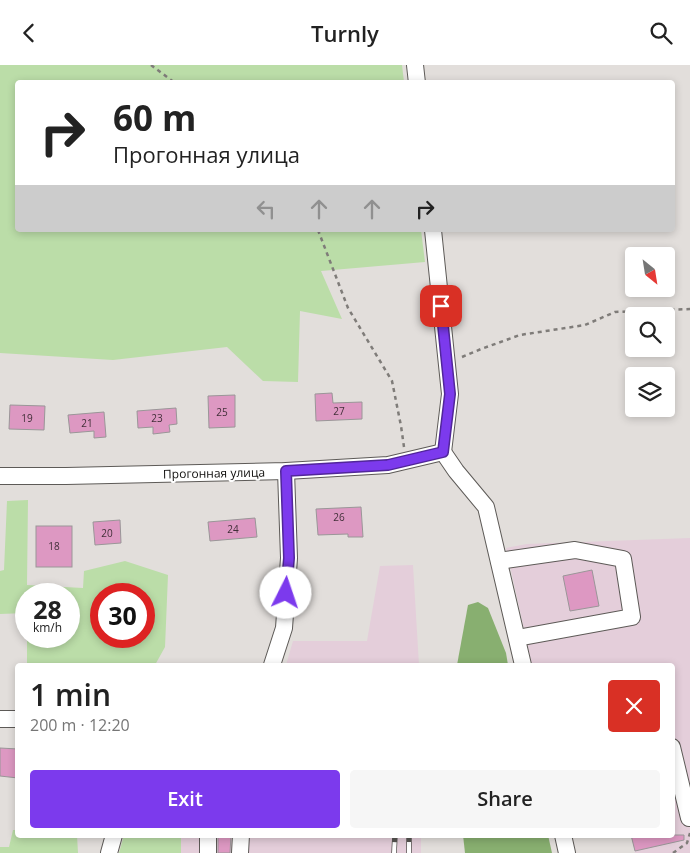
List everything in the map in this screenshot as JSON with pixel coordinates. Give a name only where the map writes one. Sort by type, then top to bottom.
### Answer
[{"type":"street","points":[[415,65],[417,80]]},
{"type":"street","points":[[433,232],[450,394],[443,452],[486,507],[523,663]]},
{"type":"street","name":"Прогонная улица","points":[[0,476],[286,471],[388,465],[443,452]]},
{"type":"street","points":[[273,663],[284,628],[289,558],[286,471]]},
{"type":"street","points":[[498,561],[575,550],[623,559],[632,617],[517,638]]},
{"type":"street","points":[[0,719],[15,719]]},
{"type":"street","points":[[675,760],[690,817]]},
{"type":"street","points":[[109,853],[113,838]]},
{"type":"street","points":[[208,838],[208,853]]},
{"type":"street","points":[[240,853],[241,838]]},
{"type":"street","points":[[564,838],[567,853]]},
{"type":"path","points":[[151,65],[171,80]]},
{"type":"path","points":[[319,232],[348,308],[392,381],[401,426],[405,461]]},
{"type":"path","points":[[447,364],[520,335],[585,325],[615,312],[690,309]]},
{"type":"path","points":[[673,853],[687,843],[690,833]]},
{"type":"shaded area","points":[[690,538],[690,853],[635,853],[632,838],[675,838],[675,663],[532,663],[506,548],[527,544]]},
{"type":"shaded area","points":[[413,565],[419,663],[287,663],[293,641],[367,641],[380,566]]},
{"type":"shaded area","points":[[123,838],[421,838],[421,853],[119,853]]},
{"type":"green space","points":[[0,65],[402,65],[404,80],[15,80],[15,232],[421,232],[425,262],[321,271],[342,319],[300,311],[298,382],[263,381],[227,347],[113,360],[0,353]]},
{"type":"green space","points":[[28,500],[27,583],[15,583],[15,613],[0,614],[0,571],[4,570],[7,501]]},
{"type":"green space","points":[[125,561],[168,575],[165,647],[156,663],[27,663],[27,648],[80,648],[80,588],[83,588],[84,571]]},
{"type":"green space","points":[[478,602],[488,608],[506,653],[508,663],[457,663],[468,605]]},
{"type":"green space","points":[[13,830],[15,830],[15,838],[77,838],[78,853],[0,853],[0,847],[9,847]]},
{"type":"green space","points":[[123,838],[181,838],[181,853],[119,853]]},
{"type":"green space","points":[[463,838],[549,838],[552,853],[465,853]]},
{"type":"building","points":[[332,393],[333,403],[362,402],[362,419],[316,421],[315,394]]},
{"type":"building","points":[[235,395],[235,427],[209,428],[208,396]]},
{"type":"building","points":[[10,405],[45,406],[44,430],[9,429]]},
{"type":"building","points":[[176,408],[177,424],[169,425],[170,432],[153,434],[153,427],[138,428],[137,411]]},
{"type":"building","points":[[104,412],[106,437],[94,438],[94,431],[70,433],[68,415]]},
{"type":"building","points":[[361,507],[363,537],[348,537],[348,534],[318,535],[316,509]]},
{"type":"building","points":[[255,518],[257,537],[210,541],[208,522]]},
{"type":"building","points":[[120,520],[121,543],[95,545],[93,522]]},
{"type":"building","points":[[36,526],[72,526],[72,567],[36,567]]},
{"type":"building","points":[[592,570],[599,606],[570,611],[563,576]]},
{"type":"building","points":[[0,748],[15,749],[15,778],[0,776]]},
{"type":"building","points":[[675,835],[684,835],[684,840],[635,851],[632,838],[675,838]]},
{"type":"building","points":[[218,838],[231,838],[230,853],[218,853]]},
{"type":"railway","points":[[394,853],[395,838]]},
{"type":"railway","points":[[409,838],[409,853]]},
{"type":"route","points":[[286,593],[289,558],[286,471],[388,465],[443,452],[450,394],[441,306]]}]
